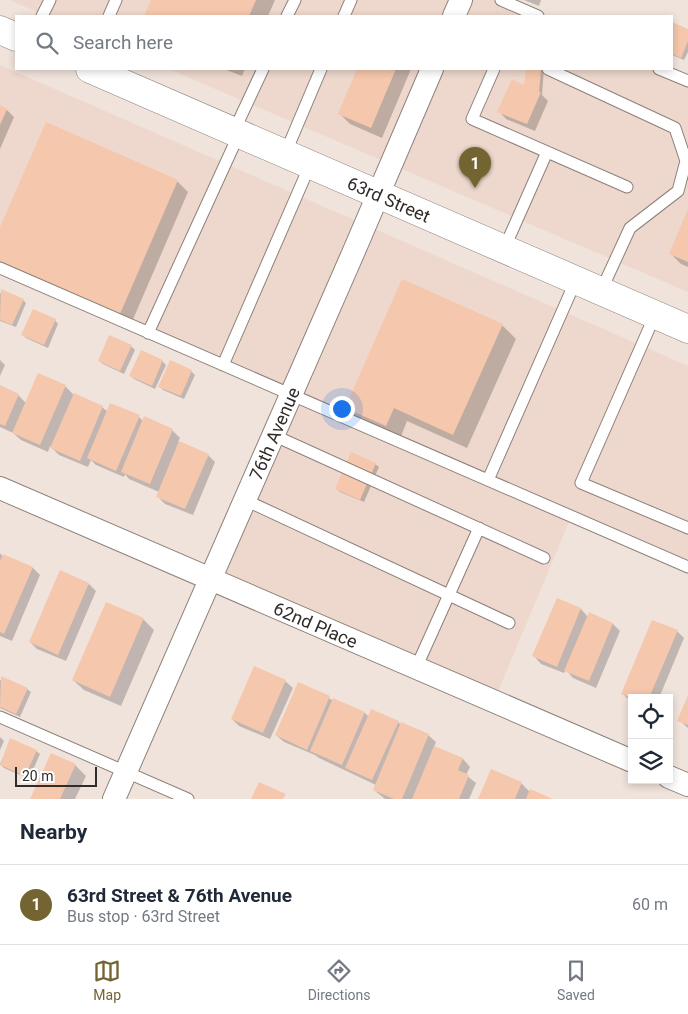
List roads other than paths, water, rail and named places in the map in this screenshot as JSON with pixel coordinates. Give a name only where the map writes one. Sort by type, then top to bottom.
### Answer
[{"type":"main road","points":[[0,30],[15,37]]},
{"type":"main road","name":"63rd Street","points":[[92,70],[688,329]]},
{"type":"street","points":[[454,15],[461,0]]},
{"type":"street","name":"76th Avenue","points":[[114,799],[432,70]]},
{"type":"street","name":"62nd Place","points":[[0,488],[628,759]]},
{"type":"street","points":[[673,779],[688,785]]},
{"type":"lane","points":[[42,15],[50,0]]},
{"type":"lane","points":[[109,15],[116,0]]},
{"type":"lane","points":[[288,15],[295,0]]},
{"type":"lane","points":[[344,15],[351,0]]},
{"type":"lane","points":[[501,0],[536,15]]},
{"type":"lane","points":[[148,333],[263,70]]},
{"type":"lane","points":[[285,154],[321,70]]},
{"type":"lane","points":[[494,70],[472,119],[626,187]]},
{"type":"lane","points":[[550,70],[675,128],[686,161],[678,191],[630,228],[601,291]]},
{"type":"lane","points":[[661,70],[688,81]]},
{"type":"lane","points":[[504,249],[547,152]]},
{"type":"lane","points":[[223,365],[311,165]]},
{"type":"lane","points":[[0,268],[688,567]]},
{"type":"lane","points":[[488,480],[576,280]]},
{"type":"lane","points":[[655,315],[581,483],[688,528]]},
{"type":"lane","points":[[273,435],[544,558]]},
{"type":"lane","points":[[245,500],[509,623]]},
{"type":"lane","points":[[416,668],[479,528]]},
{"type":"lane","points":[[0,717],[188,799]]},
{"type":"place","name":"63rd Street & 76th Avenue","points":[[475,188]]}]
